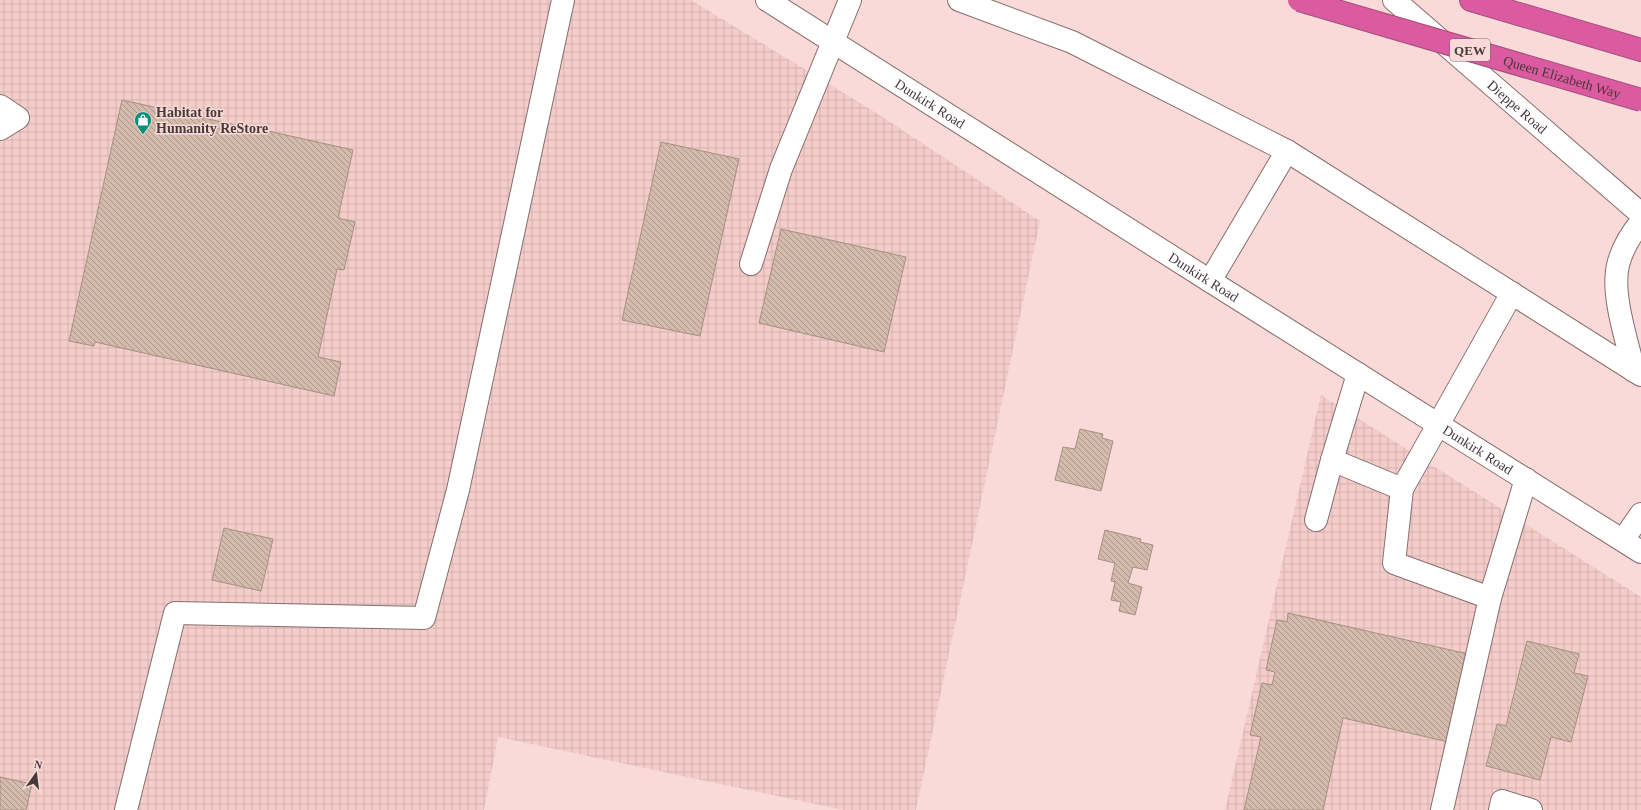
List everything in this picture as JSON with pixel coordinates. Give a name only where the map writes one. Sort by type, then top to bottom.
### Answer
[{"type":"highway","name":"Queen Elizabeth Way","points":[[1298,0],[1641,100]]},
{"type":"highway","points":[[1471,0],[1641,50]]},
{"type":"street","points":[[126,810],[175,613],[424,618],[458,490],[563,0]]},
{"type":"street","name":"Dunkirk Road","points":[[767,0],[1641,552]]},
{"type":"street","points":[[751,264],[780,169],[850,0]]},
{"type":"street","points":[[959,0],[1072,42],[1287,151],[1637,373]]},
{"type":"street","name":"Dieppe Road","points":[[1394,0],[1641,214]]},
{"type":"street","points":[[0,106],[18,118],[0,129]]},
{"type":"street","points":[[1210,281],[1287,151]]},
{"type":"street","points":[[1637,373],[1616,294],[1618,265],[1631,235],[1641,222]]},
{"type":"street","points":[[1490,598],[1394,563],[1402,489],[1512,293]]},
{"type":"street","points":[[1316,520],[1332,460],[1358,374]]},
{"type":"street","points":[[1332,460],[1402,489]]},
{"type":"street","points":[[1442,810],[1490,598],[1526,479]]},
{"type":"street","points":[[1623,540],[1641,514]]},
{"type":"street","points":[[1500,810],[1502,801],[1531,810]]},
{"type":"shaded area","points":[[0,0],[691,0],[878,114],[1040,221],[916,810],[843,810],[498,737],[484,810],[0,810]]},
{"type":"shaded area","points":[[1321,395],[1641,597],[1641,810],[1225,810]]},
{"type":"building","points":[[122,100],[254,129],[255,125],[269,128],[268,131],[353,150],[338,218],[355,222],[344,270],[337,269],[318,357],[341,362],[334,396],[95,342],[94,346],[69,341]]},
{"type":"building","points":[[661,142],[739,159],[700,336],[622,320]]},
{"type":"building","points":[[781,229],[906,257],[884,352],[759,323]]},
{"type":"building","points":[[1080,429],[1103,434],[1102,438],[1113,441],[1101,491],[1055,480],[1063,447],[1075,449]]},
{"type":"building","points":[[224,528],[273,539],[261,591],[212,580]]},
{"type":"building","points":[[1105,530],[1141,539],[1140,542],[1153,545],[1147,570],[1133,567],[1128,583],[1142,587],[1135,615],[1119,611],[1121,602],[1111,600],[1115,582],[1111,581],[1115,563],[1098,559]]},
{"type":"building","points":[[1288,613],[1468,654],[1449,742],[1343,718],[1323,810],[1244,810],[1261,737],[1250,735],[1262,683],[1272,685],[1275,672],[1266,670],[1277,620],[1287,622]]},
{"type":"building","points":[[1527,641],[1579,654],[1574,673],[1588,676],[1571,742],[1551,737],[1540,780],[1486,766],[1497,724],[1506,726]]},
{"type":"building","points":[[0,777],[32,784],[26,810],[0,810]]},
{"type":"place","name":"Habitat for Humanity ReStore","points":[[143,135]]}]
